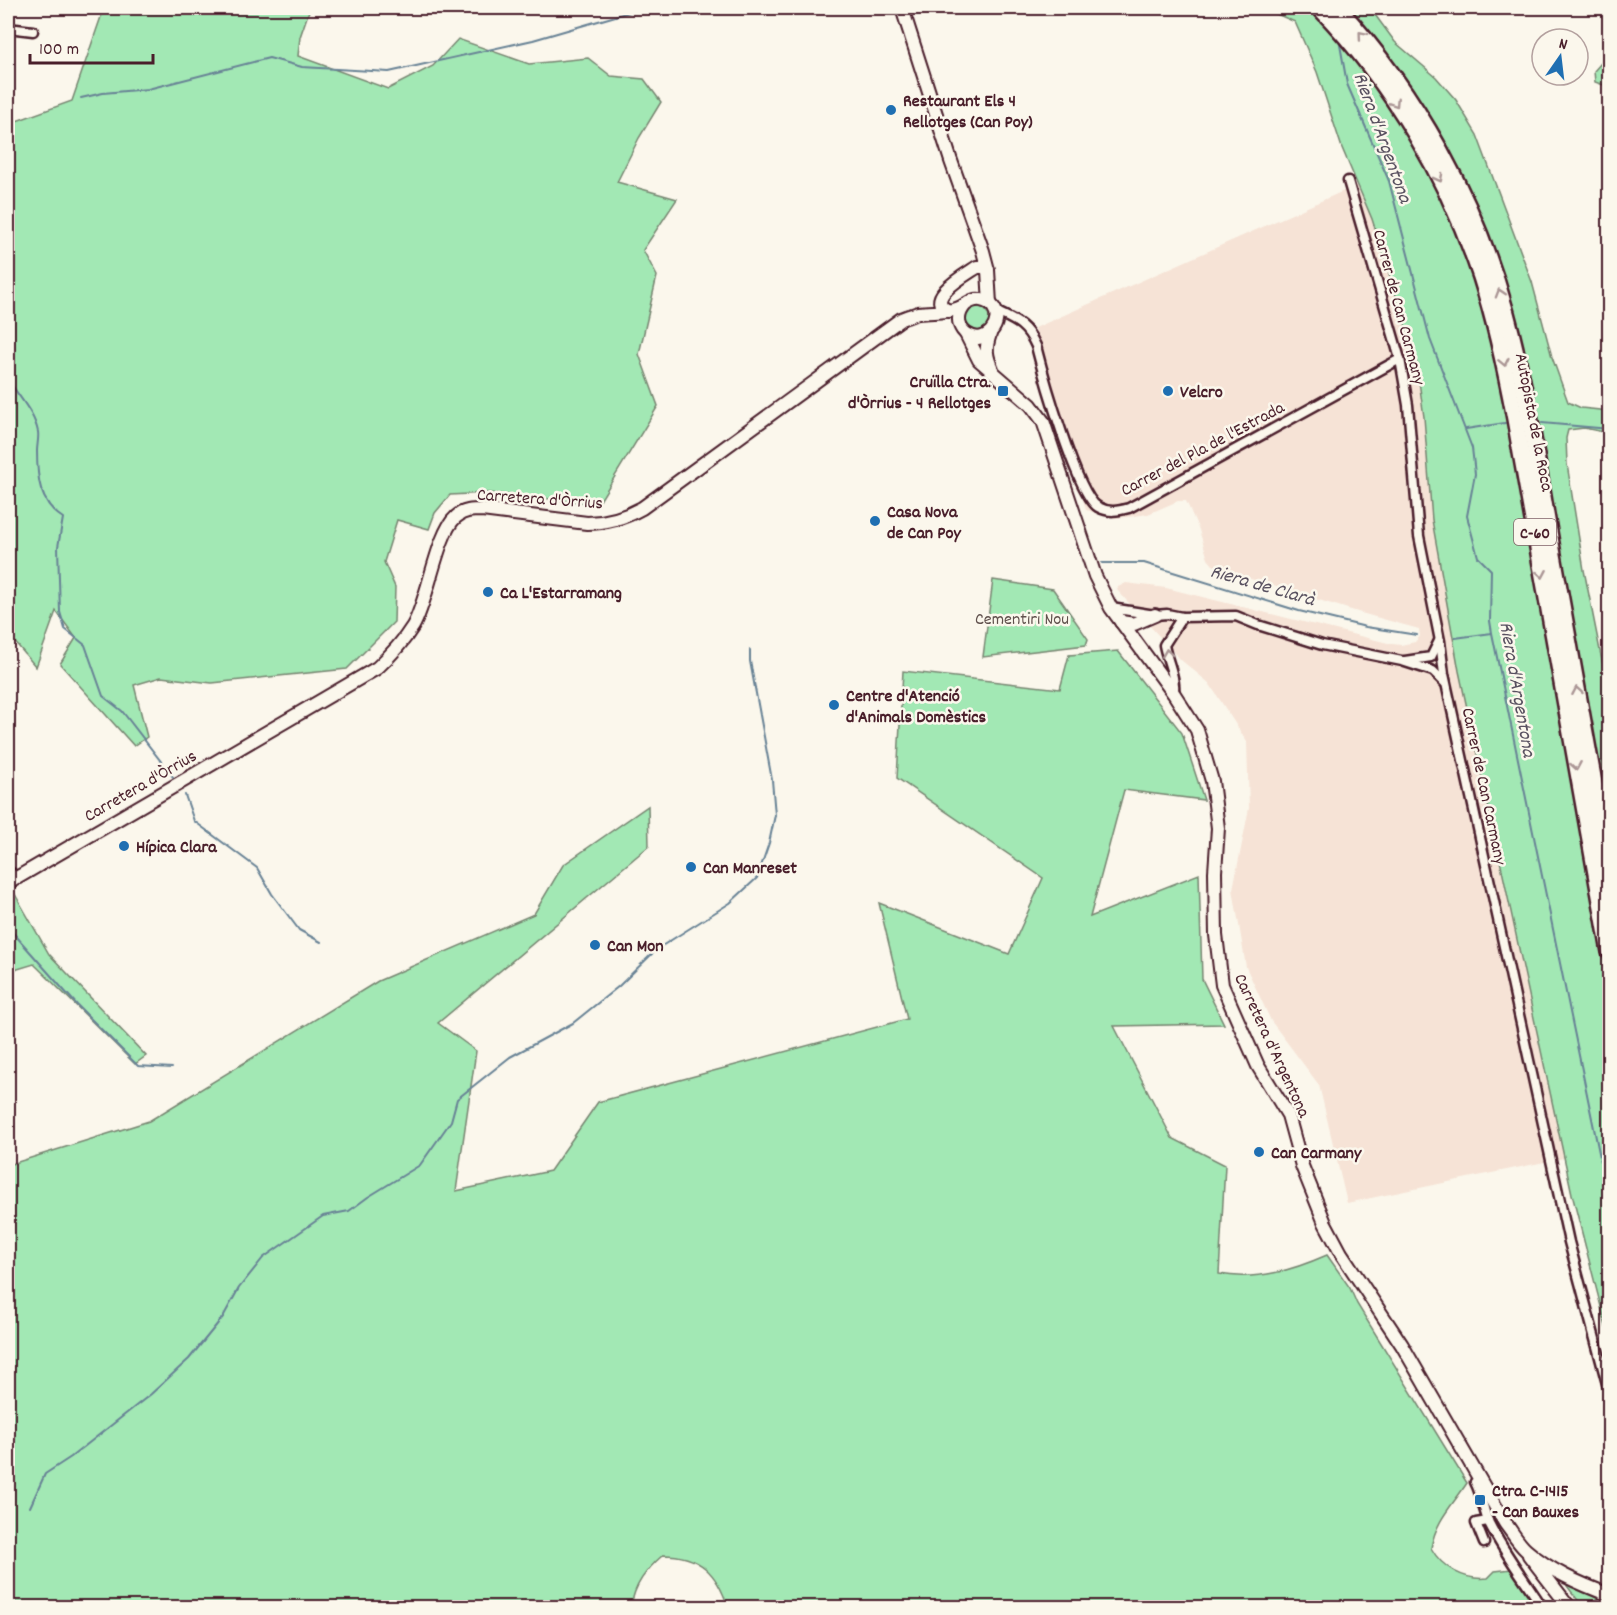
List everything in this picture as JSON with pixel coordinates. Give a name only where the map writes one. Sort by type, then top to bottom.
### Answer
[{"type":"highway","name":"Autopista de la Roca","points":[[1320,8],[1370,66],[1411,127],[1458,216],[1480,276],[1504,358],[1610,952]]},
{"type":"highway","name":"Autopista de la Roca","points":[[1338,8],[1373,49],[1409,99],[1435,142],[1467,204],[1488,255],[1520,368],[1610,872]]},
{"type":"street","points":[[902,8],[951,162],[983,251],[992,307],[997,321],[986,346],[986,356],[994,373]]},
{"type":"street","points":[[8,28],[33,31]]},
{"type":"street","name":"Carrer de Can Carmany","points":[[1348,181],[1400,359],[1408,405],[1419,536],[1447,685],[1569,1242],[1610,1395]]},
{"type":"street","points":[[988,275],[984,267],[977,267],[942,292],[940,300],[943,308],[962,329],[979,360],[994,373]]},
{"type":"street","points":[[988,275],[959,314],[962,329],[978,338],[1008,324],[1022,325]]},
{"type":"street","points":[[969,302],[982,300],[992,307]]},
{"type":"street","name":"Carretera d'Òrrius","points":[[10,877],[377,668],[396,651],[413,626],[445,536],[455,517],[472,510],[587,523],[603,523],[628,516],[900,319],[919,313],[958,309],[969,302]]},
{"type":"street","name":"Carrer del Pla de l'Estrada","points":[[992,307],[1029,331],[1036,346],[1074,467],[1083,487],[1097,507],[1114,512],[1129,508],[1400,359]]},
{"type":"street","name":"Carretera d'Argentona","points":[[994,373],[1031,405],[1043,421],[1095,576],[1111,608],[1174,694],[1197,730],[1212,781],[1218,828],[1215,872],[1216,934],[1222,985],[1258,1066],[1288,1115],[1302,1166],[1330,1233],[1388,1323],[1505,1523],[1525,1549],[1578,1583],[1610,1595]]},
{"type":"street","points":[[1111,608],[1155,615],[1236,616],[1322,645],[1402,661],[1433,671],[1447,685]]},
{"type":"street","points":[[1121,622],[1134,624],[1155,615]]},
{"type":"street","points":[[1174,694],[1175,683],[1164,645],[1182,616]]},
{"type":"street","points":[[1402,661],[1431,657],[1440,641]]},
{"type":"street","points":[[1467,1455],[1467,1466],[1481,1494],[1488,1521],[1543,1608]]},
{"type":"street","points":[[1484,1543],[1476,1523],[1488,1521]]},
{"type":"street","points":[[1525,1549],[1570,1608]]},
{"type":"shaded area","points":[[1357,185],[1372,219],[1416,360],[1459,671],[1564,1158],[1347,1203],[1319,1085],[1271,1021],[1246,967],[1233,889],[1249,808],[1247,742],[1209,683],[1181,660],[1117,590],[1126,583],[1166,588],[1392,644],[1415,642],[1420,636],[1419,629],[1222,570],[1208,559],[1199,530],[1186,501],[1178,501],[1148,514],[1128,517],[1115,518],[1086,510],[1035,328]]},
{"type":"green space","points":[[104,8],[310,8],[300,37],[298,56],[388,89],[433,66],[458,39],[529,64],[588,58],[611,76],[644,79],[661,102],[639,138],[617,182],[677,199],[643,250],[657,276],[639,354],[658,406],[598,504],[488,493],[450,495],[435,513],[429,529],[397,520],[384,562],[395,587],[394,622],[347,669],[212,683],[161,677],[134,685],[147,737],[134,746],[60,664],[76,638],[56,611],[36,667],[8,634],[8,124],[72,101]]},
{"type":"green space","points":[[1252,8],[1370,8],[1395,42],[1436,77],[1456,100],[1477,135],[1532,282],[1552,357],[1568,402],[1581,408],[1609,411],[1609,433],[1584,428],[1568,430],[1566,438],[1567,464],[1584,570],[1610,701],[1609,1338],[1572,1194],[1459,671],[1432,520],[1424,417],[1416,360],[1372,219],[1342,148],[1317,72],[1295,22],[1272,12]]},
{"type":"green space","points":[[1609,54],[1609,87],[1595,82],[1594,71]]},
{"type":"green space","points":[[977,307],[982,308],[988,314],[988,324],[982,330],[977,331],[972,330],[966,324],[965,319],[966,314],[972,308]]},
{"type":"green space","name":"Cementiri Nou","points":[[993,580],[1053,589],[1088,639],[1086,645],[983,657]]},
{"type":"green space","points":[[1118,651],[1182,733],[1204,800],[1124,790],[1090,917],[1199,874],[1202,979],[1224,1024],[1114,1026],[1172,1138],[1225,1165],[1219,1274],[1247,1276],[1274,1273],[1327,1255],[1350,1288],[1357,1304],[1467,1483],[1441,1521],[1431,1548],[1441,1562],[1463,1575],[1488,1578],[1495,1571],[1512,1569],[1538,1607],[728,1607],[724,1595],[705,1568],[687,1558],[663,1555],[642,1578],[631,1607],[8,1608],[8,1165],[149,1121],[378,981],[534,914],[563,865],[648,806],[649,846],[438,1023],[476,1051],[456,1191],[550,1171],[598,1102],[907,1019],[879,903],[1009,954],[1043,878],[897,778],[903,671],[1060,689],[1069,655]]},
{"type":"green space","points":[[8,882],[49,954],[146,1056],[135,1064],[34,964],[8,972]]},
{"type":"green space","points":[[1568,1584],[1609,1605],[1607,1607],[1583,1607],[1567,1586]]},
{"type":"waterway","points":[[81,98],[103,93],[148,89],[269,58],[302,67],[389,72],[533,40],[643,8]]},
{"type":"waterway","points":[[1304,8],[1315,12]]},
{"type":"waterway","name":"Riera d'Argentona","points":[[1339,39],[1347,84],[1389,181],[1430,339],[1472,448],[1475,474],[1467,516],[1478,557],[1491,570],[1490,621],[1492,633],[1610,1206]]},
{"type":"waterway","points":[[8,378],[36,424],[39,480],[44,497],[55,512],[63,518],[58,547],[60,612],[65,629],[85,645],[103,696],[122,711],[173,777]]},
{"type":"waterway","points":[[1466,429],[1505,423]]},
{"type":"waterway","points":[[1542,423],[1610,429]]},
{"type":"waterway","name":"Riera de Clarà","points":[[1102,563],[1144,563],[1299,611],[1366,627],[1417,635]]},
{"type":"waterway","name":"Riera de Clarà","points":[[1455,638],[1492,633]]},
{"type":"waterway","points":[[30,1507],[45,1474],[71,1457],[151,1394],[189,1359],[223,1317],[239,1288],[263,1258],[323,1216],[349,1211],[420,1165],[451,1121],[457,1099],[510,1057],[573,1023],[619,986],[657,949],[730,903],[757,878],[769,843],[775,815],[772,780],[750,661],[750,650]]},
{"type":"waterway","points":[[185,795],[194,821],[257,868],[272,894],[299,930],[321,942]]},
{"type":"waterway","points":[[8,927],[77,1005],[138,1066],[172,1068]]},
{"type":"place","name":"Restaurant Els 4 Rellotges (Can Poy)","points":[[891,110]]},
{"type":"place","name":"Cruïlla Ctra. d'Òrrius - 4 Rellotges","points":[[1003,391]]},
{"type":"place","name":"Velcro","points":[[1168,391]]},
{"type":"place","name":"Casa Nova de Can Poy","points":[[875,521]]},
{"type":"place","name":"Ca L'Estarramang","points":[[488,592]]},
{"type":"place","name":"Centre d'Atenció d'Animals Domèstics","points":[[834,705]]},
{"type":"place","name":"Hípica Clara","points":[[124,846]]},
{"type":"place","name":"Can Manreset","points":[[691,867]]},
{"type":"place","name":"Can Mon","points":[[595,945]]},
{"type":"place","name":"Can Carmany","points":[[1259,1152]]},
{"type":"place","name":"Ctra. C-1415 - Can Bauxes","points":[[1480,1500]]}]
